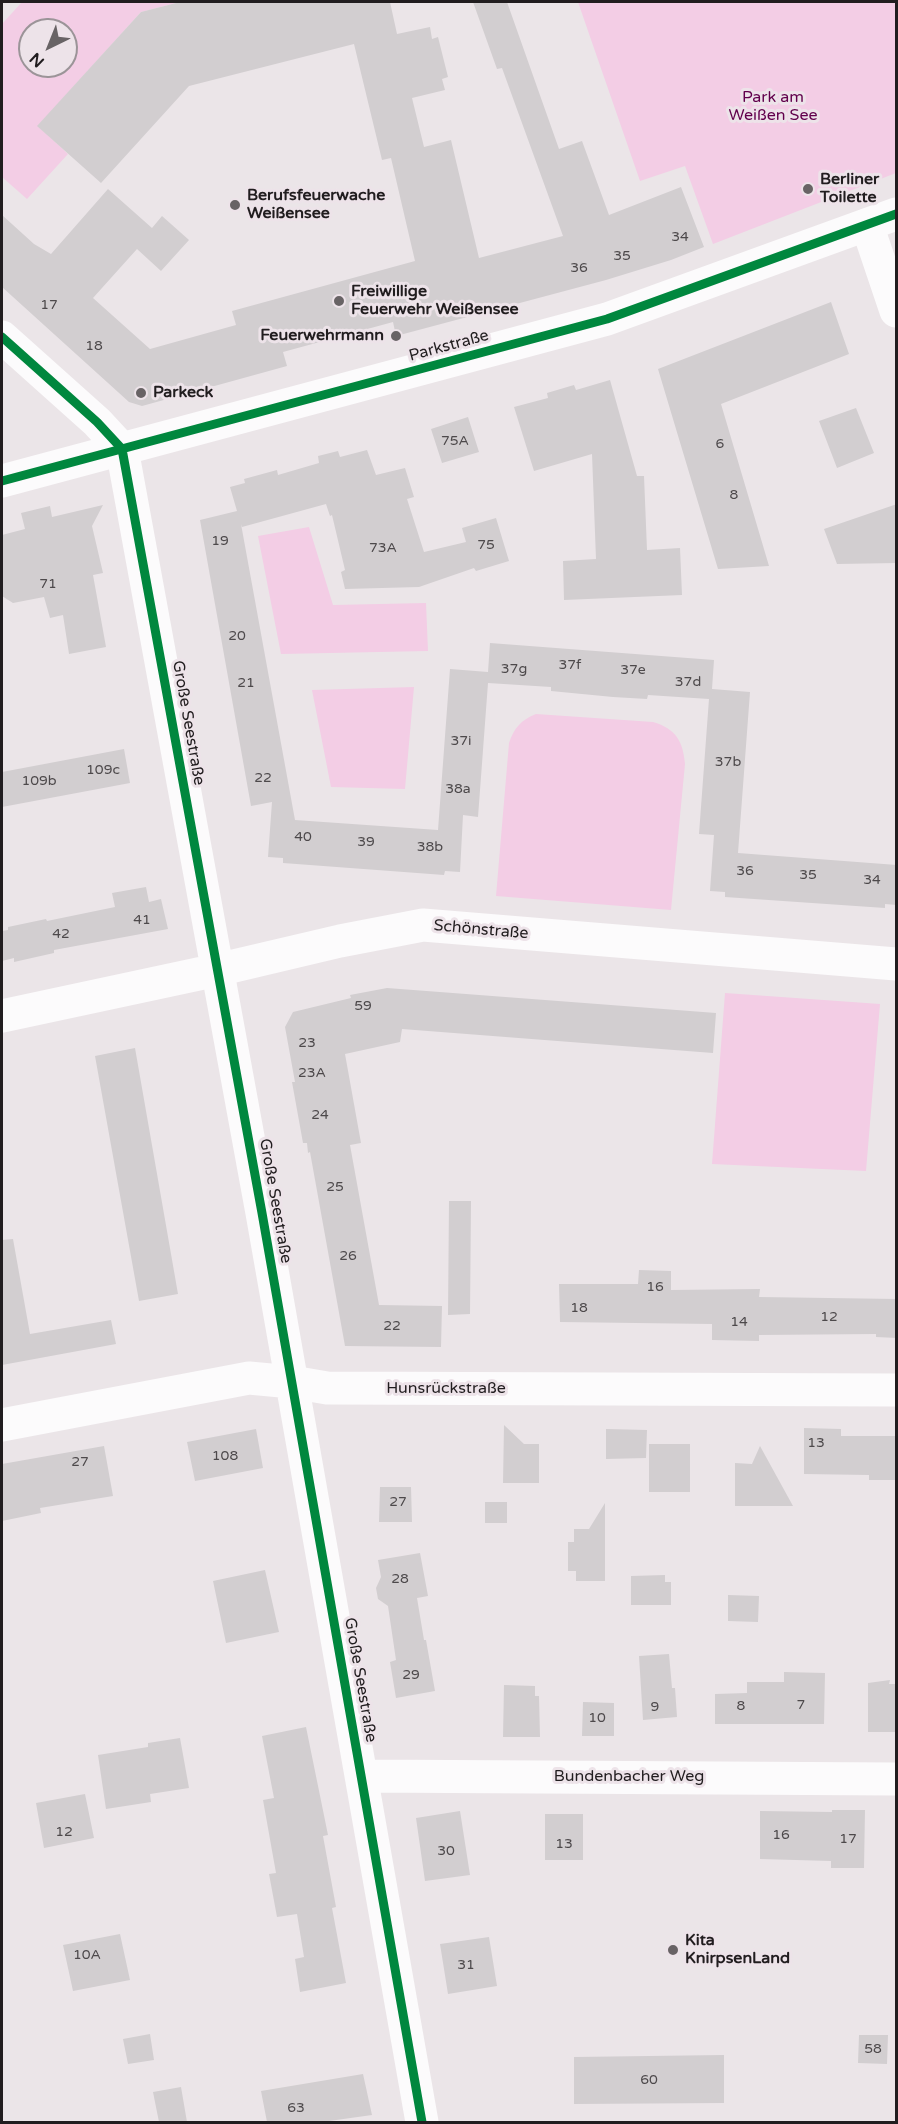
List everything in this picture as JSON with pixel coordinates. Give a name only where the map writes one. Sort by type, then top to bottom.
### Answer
[{"type":"street","points":[[882,220],[897,311]]},
{"type":"street","name":"Parkstraße","points":[[2,481],[607,319],[882,220]]},
{"type":"street","points":[[2,336],[97,422],[122,449]]},
{"type":"street","name":"Große Seestraße","points":[[122,449],[292,1382],[422,2122]]},
{"type":"street","name":"Schönstraße","points":[[2,1016],[340,941],[423,925],[897,964]]},
{"type":"street","name":"Hunsrückstraße","points":[[2,1425],[249,1378],[327,1388],[897,1390]]},
{"type":"street","name":"Bundenbacher Weg","points":[[361,1776],[897,1779]]},
{"type":"green space","points":[[22,2],[180,2],[141,12],[38,126],[68,154],[27,199],[2,177],[2,24]]},
{"type":"green space","name":"Park am Weißen See","points":[[578,2],[896,2],[896,173],[713,244],[685,166],[640,181]]},
{"type":"green space","points":[[309,527],[333,605],[426,603],[428,651],[281,654],[258,536]]},
{"type":"green space","points":[[414,687],[405,789],[331,787],[312,690]]},
{"type":"green space","points":[[536,714],[653,722],[667,728],[677,737],[685,764],[671,910],[496,896],[509,743],[519,725]]},
{"type":"green space","points":[[725,993],[880,1004],[866,1171],[712,1164]]},
{"type":"building","points":[[180,2],[390,2],[397,34],[430,27],[432,39],[438,37],[448,77],[442,79],[445,90],[412,98],[424,147],[451,140],[479,258],[563,236],[502,68],[497,69],[473,2],[507,2],[559,149],[582,141],[609,215],[681,187],[704,247],[606,280],[396,336],[393,322],[283,352],[287,366],[142,406],[129,402],[2,287],[2,215],[34,244],[51,254],[108,189],[152,228],[162,216],[189,240],[161,271],[137,249],[93,298],[150,349],[236,325],[232,311],[415,261],[391,158],[382,160],[354,44],[189,86],[101,183],[37,126],[141,12]]},
{"type":"building","points":[[831,302],[849,354],[721,404],[769,566],[718,569],[658,369]]},
{"type":"building","points":[[610,380],[637,476],[644,476],[647,550],[680,548],[682,595],[564,600],[563,561],[596,559],[592,454],[534,471],[514,407],[548,398],[547,393],[574,385],[576,390]]},
{"type":"building","points":[[856,408],[874,453],[837,468],[819,421]]},
{"type":"building","points":[[468,417],[479,452],[442,463],[431,429]]},
{"type":"building","points":[[367,450],[376,475],[405,468],[414,497],[407,499],[424,552],[466,542],[462,528],[496,518],[509,561],[476,571],[474,568],[419,587],[345,589],[341,572],[345,570],[332,515],[330,516],[326,504],[242,527],[241,524],[295,820],[438,830],[450,669],[488,672],[490,643],[714,660],[712,689],[750,692],[738,853],[897,865],[897,905],[885,904],[885,908],[725,897],[725,892],[710,891],[714,835],[699,834],[709,699],[648,695],[647,699],[613,697],[551,691],[551,687],[488,683],[478,817],[463,815],[460,872],[445,871],[444,875],[283,863],[283,858],[268,857],[272,802],[251,806],[200,520],[237,511],[230,487],[245,483],[244,479],[277,470],[278,475],[319,463],[318,456],[338,451],[340,457]]},
{"type":"building","points":[[897,504],[897,563],[837,564],[824,529]]},
{"type":"building","points":[[103,505],[92,526],[103,573],[93,575],[106,647],[69,654],[63,615],[50,618],[44,597],[13,603],[2,596],[2,535],[25,529],[21,513],[50,506],[52,517]]},
{"type":"building","points":[[124,749],[130,783],[2,807],[2,772]]},
{"type":"building","points":[[146,887],[149,902],[161,899],[168,929],[54,950],[54,953],[14,962],[14,958],[2,961],[2,931],[8,930],[8,927],[115,907],[112,893]]},
{"type":"building","points":[[387,988],[716,1013],[713,1053],[402,1029],[400,1042],[345,1054],[361,1143],[350,1145],[379,1305],[442,1306],[441,1347],[345,1346],[310,1152],[308,1153],[307,1143],[303,1143],[292,1082],[295,1082],[285,1027],[293,1012],[351,998],[350,995]]},
{"type":"building","points":[[135,1048],[178,1294],[139,1301],[95,1056]]},
{"type":"building","points":[[449,1201],[471,1201],[470,1314],[448,1315]]},
{"type":"building","points":[[13,1239],[30,1334],[111,1320],[116,1344],[2,1365],[2,1240]]},
{"type":"building","points":[[639,1270],[671,1271],[671,1290],[760,1289],[759,1297],[897,1299],[897,1338],[876,1337],[876,1334],[759,1335],[759,1341],[712,1340],[712,1324],[560,1322],[559,1284],[638,1284]]},
{"type":"building","points":[[504,1425],[524,1444],[539,1444],[539,1483],[503,1483]]},
{"type":"building","points":[[804,1428],[841,1429],[841,1436],[897,1436],[897,1480],[869,1480],[869,1475],[804,1474]]},
{"type":"building","points":[[256,1429],[263,1468],[195,1481],[187,1442]]},
{"type":"building","points":[[606,1429],[647,1430],[646,1458],[606,1459]]},
{"type":"building","points":[[649,1444],[690,1444],[690,1492],[649,1492]]},
{"type":"building","points":[[104,1446],[113,1496],[40,1508],[41,1513],[2,1521],[2,1464]]},
{"type":"building","points":[[760,1446],[793,1506],[735,1506],[735,1463],[752,1464]]},
{"type":"building","points":[[380,1487],[411,1487],[412,1522],[379,1522]]},
{"type":"building","points":[[485,1502],[507,1502],[507,1523],[485,1523]]},
{"type":"building","points":[[605,1503],[605,1581],[576,1581],[576,1571],[568,1571],[568,1542],[574,1542],[574,1529],[589,1529]]},
{"type":"building","points":[[420,1553],[428,1596],[417,1598],[435,1691],[396,1698],[390,1662],[396,1660],[388,1606],[378,1599],[376,1588],[381,1577],[378,1560]]},
{"type":"building","points":[[265,1570],[279,1632],[226,1643],[213,1581]]},
{"type":"building","points":[[665,1575],[665,1582],[671,1582],[671,1605],[631,1605],[631,1576]]},
{"type":"building","points":[[728,1595],[759,1596],[758,1622],[728,1621]]},
{"type":"building","points":[[669,1654],[677,1717],[643,1720],[639,1656]]},
{"type":"building","points":[[784,1672],[825,1673],[824,1724],[715,1724],[715,1694],[747,1693],[747,1682],[784,1682]]},
{"type":"building","points":[[890,1680],[889,1684],[897,1684],[897,1732],[868,1732],[868,1683]]},
{"type":"building","points":[[504,1685],[535,1686],[535,1696],[539,1696],[540,1737],[503,1737]]},
{"type":"building","points":[[583,1702],[614,1703],[614,1736],[582,1736]]},
{"type":"building","points":[[306,1727],[328,1835],[323,1836],[336,1907],[332,1908],[346,1983],[300,1992],[295,1959],[304,1957],[297,1914],[277,1917],[269,1874],[276,1873],[263,1800],[274,1798],[262,1736]]},
{"type":"building","points":[[180,1738],[189,1788],[150,1794],[151,1802],[106,1809],[98,1755],[148,1747],[148,1743]]},
{"type":"building","points":[[85,1794],[94,1838],[44,1848],[36,1803]]},
{"type":"building","points":[[832,1810],[865,1810],[864,1868],[831,1868],[831,1861],[760,1859],[760,1811],[832,1812]]},
{"type":"building","points":[[460,1811],[470,1875],[425,1881],[416,1818]]},
{"type":"building","points":[[545,1814],[583,1814],[583,1860],[545,1860]]},
{"type":"building","points":[[120,1934],[130,1980],[73,1991],[63,1945]]},
{"type":"building","points":[[489,1937],[497,1986],[448,1994],[440,1944]]},
{"type":"building","points":[[150,2034],[154,2060],[128,2064],[123,2039]]},
{"type":"building","points":[[859,2035],[888,2035],[887,2064],[858,2063]]},
{"type":"building","points":[[724,2055],[724,2103],[574,2104],[574,2057]]},
{"type":"building","points":[[363,2074],[372,2115],[322,2122],[267,2122],[261,2091]]},
{"type":"building","points":[[181,2087],[187,2122],[159,2122],[153,2092]]},
{"type":"cycle path","points":[[2,481],[607,319],[896,214]]},
{"type":"cycle path","points":[[2,337],[97,422],[122,449],[262,1213],[422,2122]]},
{"type":"place","name":"Berliner Toilette","points":[[808,189]]},
{"type":"place","name":"Berufsfeuerwache Weißensee","points":[[235,205]]},
{"type":"place","name":"Freiwillige Feuerwehr Weißensee","points":[[339,301]]},
{"type":"place","name":"Feuerwehrmann","points":[[396,336]]},
{"type":"place","name":"Parkeck","points":[[141,393]]},
{"type":"place","name":"Kita KnirpsenLand","points":[[673,1950]]}]
